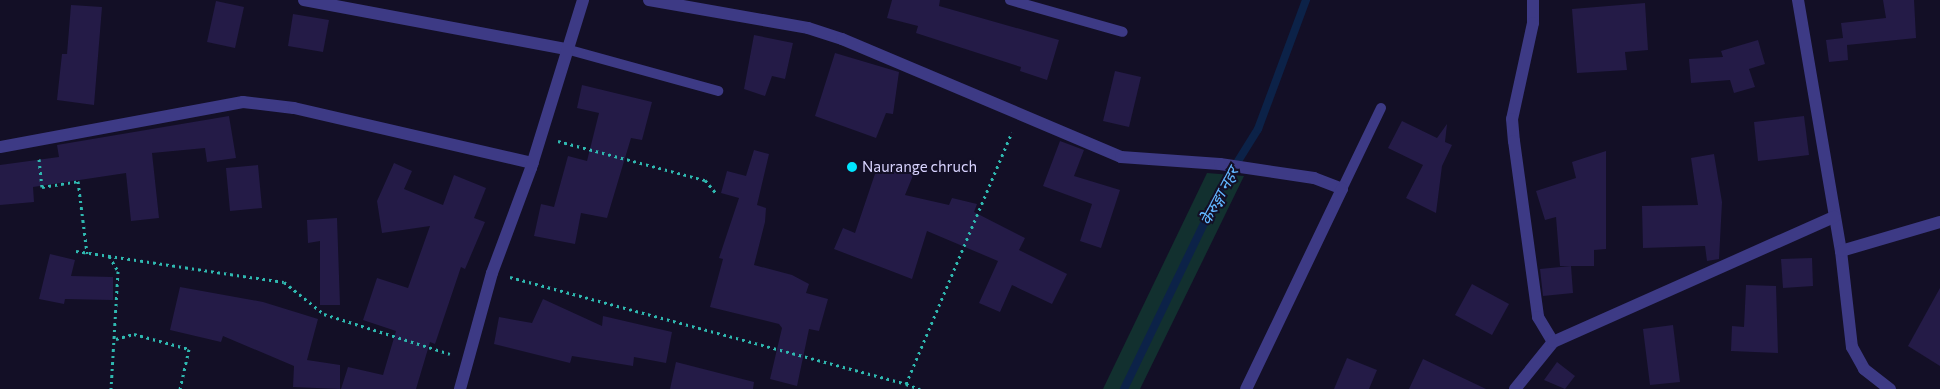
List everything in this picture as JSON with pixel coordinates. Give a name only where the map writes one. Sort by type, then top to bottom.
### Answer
[{"type":"street","points":[[304,0],[566,49]]},
{"type":"street","points":[[460,389],[492,273],[533,163],[566,49],[583,0]]},
{"type":"street","points":[[649,0],[808,28],[1121,157],[1220,164],[1314,178],[1342,188],[1246,389]]},
{"type":"street","points":[[1533,0],[1533,23],[1512,119],[1538,317],[1553,342]]},
{"type":"street","points":[[1798,0],[1841,251],[1852,347],[1864,369],[1890,389]]},
{"type":"street","points":[[0,147],[38,142],[243,102],[294,108],[533,163]]},
{"type":"street","points":[[1515,389],[1553,342],[1834,217]]},
{"type":"street","points":[[1841,251],[1940,222]]},
{"type":"lane","points":[[1010,0],[1123,32]]},
{"type":"lane","points":[[566,49],[718,91]]},
{"type":"lane","points":[[1342,188],[1381,108]]},
{"type":"path","points":[[906,384],[1020,114]]},
{"type":"path","points":[[540,136],[705,180],[714,192]]},
{"type":"path","points":[[38,142],[42,188],[78,181],[87,253]]},
{"type":"path","points":[[76,251],[284,282],[324,314],[467,360]]},
{"type":"path","points":[[109,256],[118,271],[111,389]]},
{"type":"path","points":[[492,273],[920,389]]},
{"type":"path","points":[[115,340],[134,334],[189,349],[180,389]]},
{"type":"green space","points":[[1207,173],[1244,176],[1140,389],[1103,389]]},
{"type":"building","points":[[892,0],[940,0],[939,6],[1059,40],[1047,80],[1020,71],[1021,67],[916,33],[918,26],[887,18]]},
{"type":"building","points":[[1883,0],[1914,0],[1916,38],[1847,45],[1848,60],[1829,62],[1826,40],[1843,38],[1841,23],[1886,18]]},
{"type":"building","points":[[216,1],[244,7],[235,48],[207,42]]},
{"type":"building","points":[[1645,3],[1648,50],[1625,52],[1627,70],[1577,73],[1572,9]]},
{"type":"building","points":[[71,5],[102,7],[94,105],[57,100],[62,54],[67,54]]},
{"type":"building","points":[[293,14],[329,20],[323,52],[288,46]]},
{"type":"building","points":[[754,35],[793,43],[785,79],[772,76],[765,96],[744,89]]},
{"type":"building","points":[[1758,40],[1765,64],[1749,69],[1755,87],[1734,93],[1730,80],[1691,83],[1689,59],[1723,57],[1721,51]]},
{"type":"building","points":[[835,53],[899,72],[893,114],[886,113],[876,138],[815,116]]},
{"type":"building","points":[[1115,71],[1141,77],[1129,127],[1103,121]]},
{"type":"building","points":[[582,85],[652,102],[642,140],[631,138],[607,218],[581,213],[575,244],[534,236],[541,204],[554,207],[568,156],[587,161],[599,113],[577,108]]},
{"type":"building","points":[[229,116],[236,158],[207,162],[205,148],[152,153],[159,218],[131,221],[126,173],[33,187],[34,202],[0,205],[0,165],[59,157],[57,145]]},
{"type":"building","points":[[1804,116],[1809,155],[1758,161],[1754,122]]},
{"type":"building","points":[[1402,121],[1437,138],[1447,124],[1445,142],[1452,145],[1442,166],[1436,213],[1406,198],[1423,165],[1388,148]]},
{"type":"building","points":[[1060,141],[1084,150],[1074,176],[1120,190],[1101,248],[1080,241],[1092,204],[1043,186]]},
{"type":"building","points":[[754,150],[769,154],[757,205],[766,208],[765,222],[754,265],[792,275],[809,284],[806,293],[828,299],[819,331],[809,329],[797,386],[770,379],[782,328],[779,324],[710,307],[723,259],[719,258],[739,198],[721,193],[727,171],[746,176]]},
{"type":"building","points":[[1606,151],[1606,249],[1594,250],[1594,266],[1560,266],[1556,217],[1545,220],[1536,191],[1576,178],[1572,162]]},
{"type":"building","points":[[1714,154],[1722,202],[1719,259],[1707,261],[1705,246],[1643,248],[1642,206],[1698,205],[1691,158]]},
{"type":"building","points":[[394,163],[412,171],[404,189],[443,205],[454,175],[486,188],[474,218],[485,222],[465,269],[461,267],[435,344],[430,342],[416,389],[341,389],[348,367],[383,375],[396,331],[363,320],[377,278],[408,288],[430,226],[382,233],[377,201]]},
{"type":"building","points":[[258,165],[262,208],[230,211],[226,168]]},
{"type":"building","points":[[878,165],[914,173],[905,195],[949,205],[952,198],[977,204],[974,212],[1025,238],[1019,250],[1067,274],[1052,304],[1012,285],[1000,312],[979,303],[998,261],[927,231],[912,279],[834,249],[843,228],[855,233]]},
{"type":"building","points":[[337,218],[340,305],[320,305],[320,241],[308,243],[307,220]]},
{"type":"building","points":[[50,254],[75,260],[71,276],[113,277],[113,300],[65,299],[64,304],[39,299]]},
{"type":"building","points":[[1812,258],[1813,286],[1783,288],[1781,259]]},
{"type":"building","points":[[1571,266],[1573,293],[1543,296],[1540,269]]},
{"type":"building","points":[[1472,284],[1509,304],[1492,335],[1455,315]]},
{"type":"building","points":[[1746,285],[1776,286],[1778,353],[1731,351],[1732,326],[1744,327]]},
{"type":"building","points":[[180,287],[263,302],[318,319],[307,360],[340,365],[340,389],[293,387],[294,366],[223,336],[221,342],[170,330]]},
{"type":"building","points":[[1940,288],[1940,366],[1908,346]]},
{"type":"building","points":[[543,299],[602,326],[603,316],[672,332],[666,363],[634,357],[633,366],[572,356],[570,363],[494,344],[499,317],[532,323]]},
{"type":"building","points":[[1673,325],[1680,382],[1650,385],[1643,329]]},
{"type":"building","points":[[1347,358],[1377,370],[1369,389],[1334,389]]},
{"type":"building","points":[[1423,359],[1486,389],[1409,389]]},
{"type":"building","points":[[676,362],[754,382],[753,389],[670,389]]},
{"type":"building","points":[[1557,362],[1575,376],[1565,389],[1544,380]]},
{"type":"waterway","name":"केेरुङ्गा नहर","points":[[1124,389],[1220,190],[1258,129],[1306,0]]},
{"type":"place","name":"Naurange chruch","points":[[852,167]]}]
